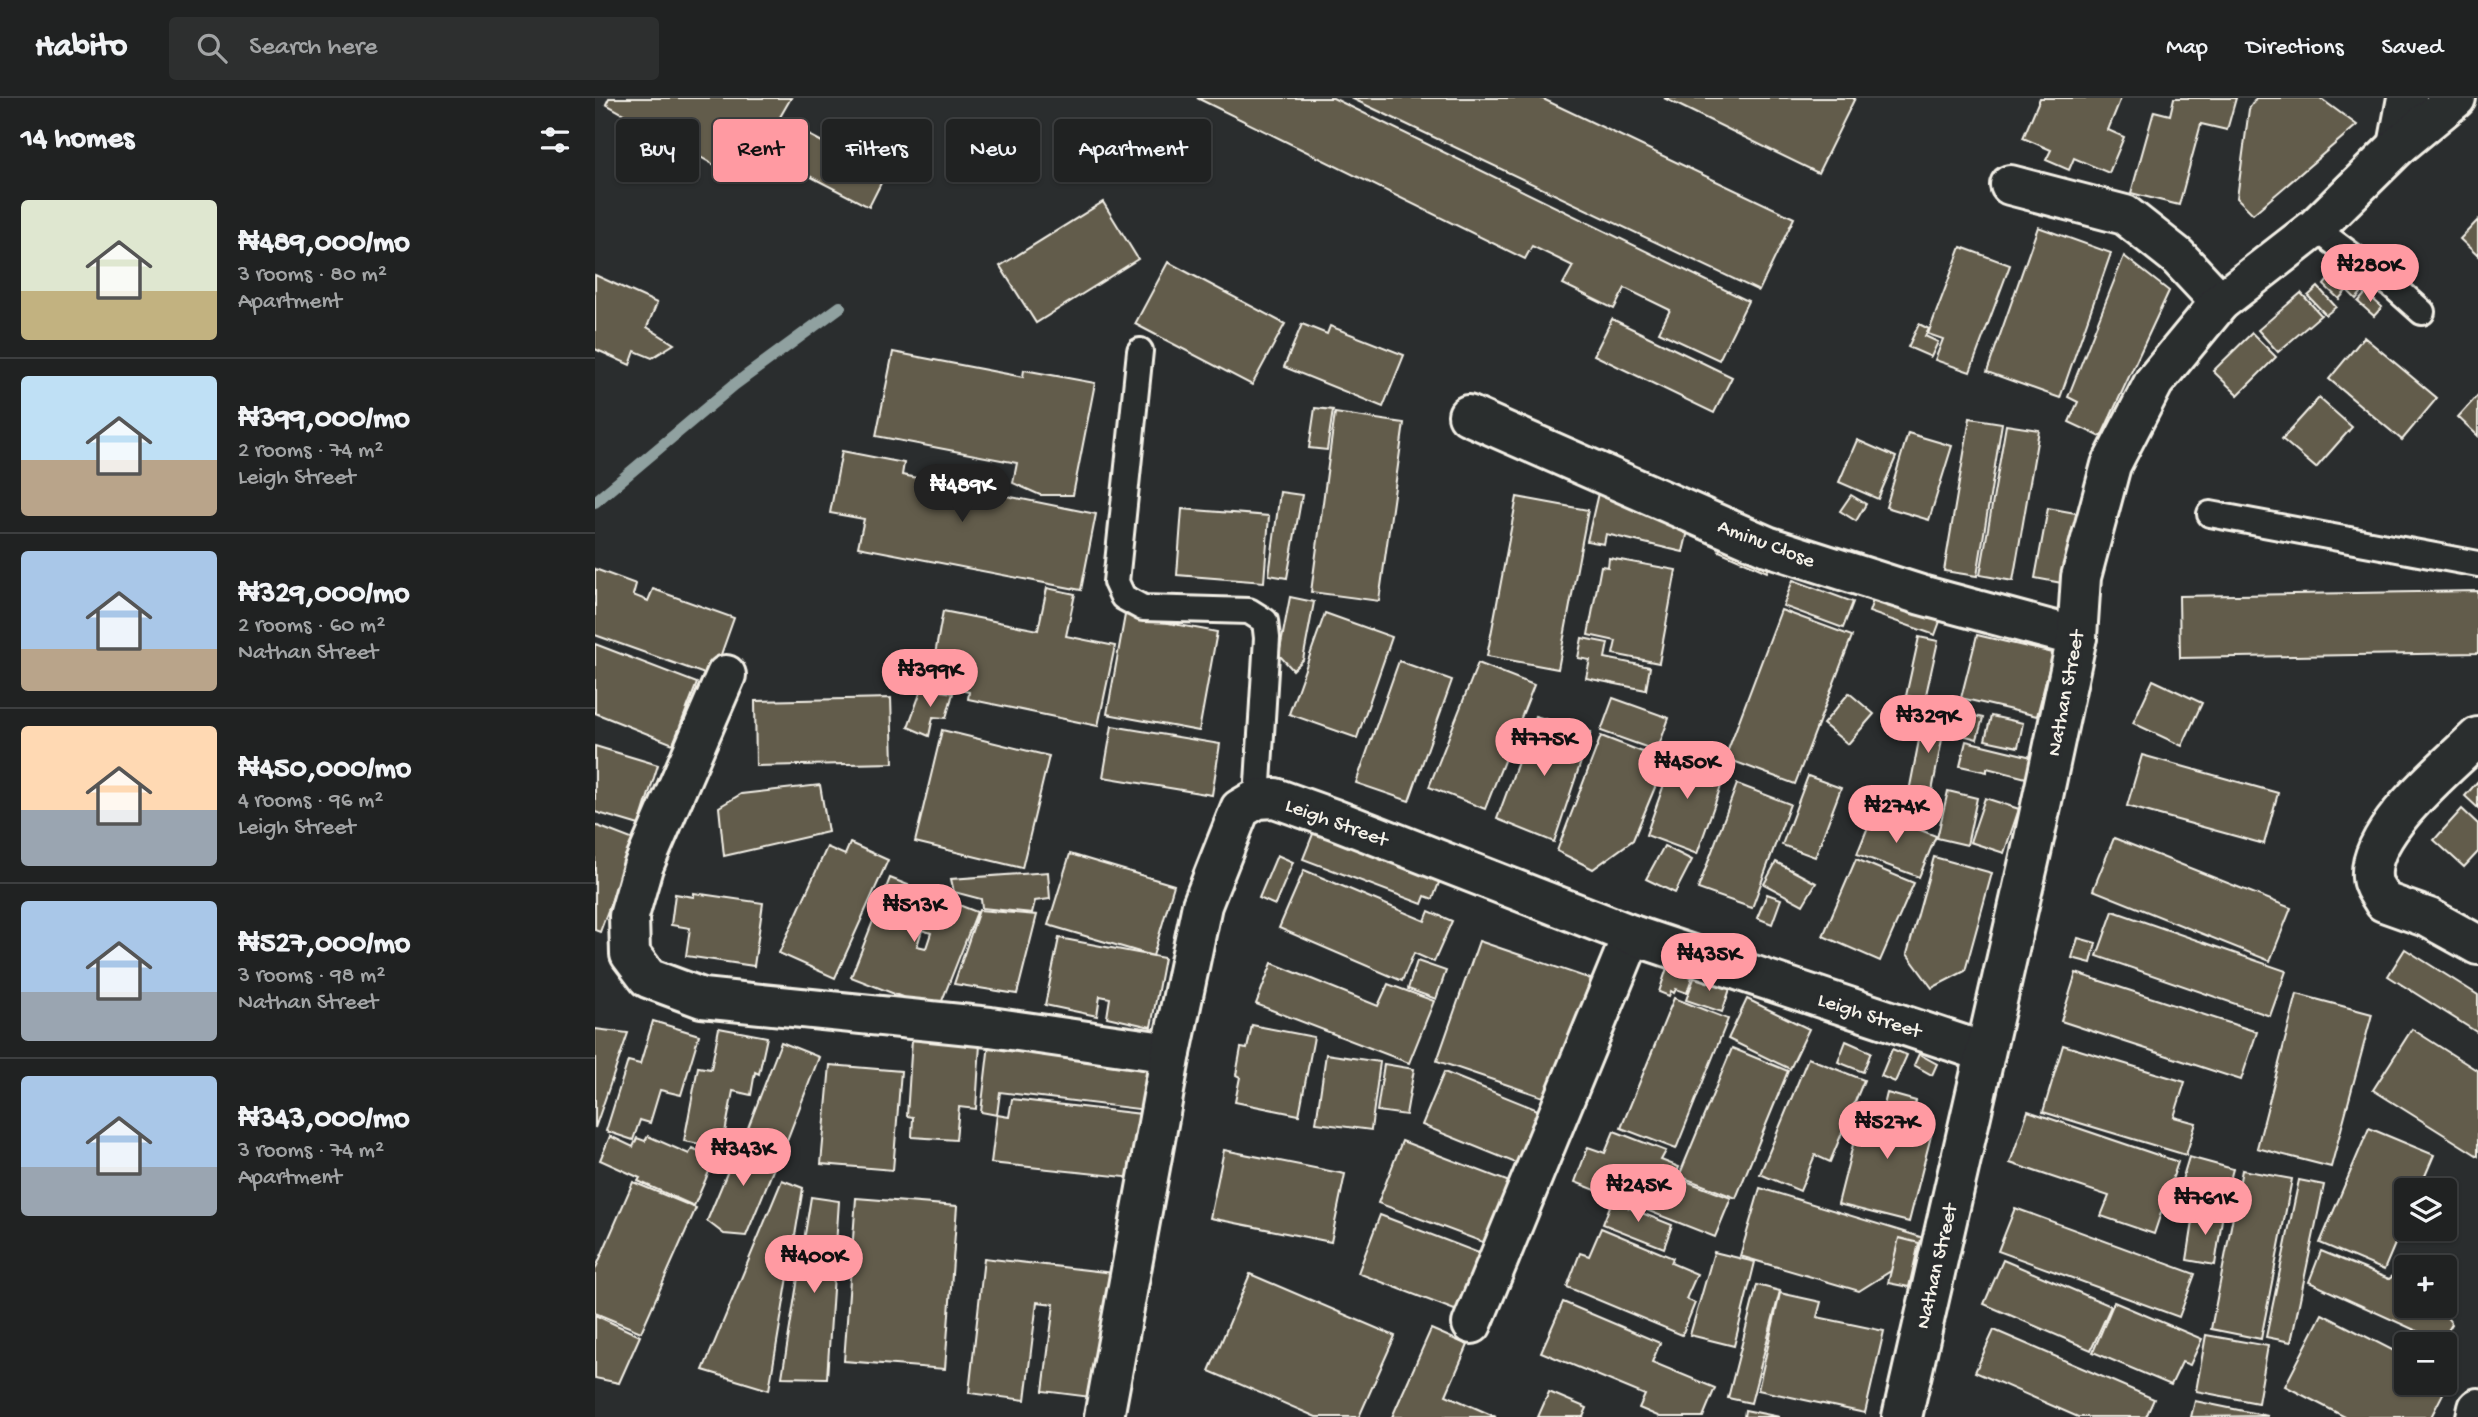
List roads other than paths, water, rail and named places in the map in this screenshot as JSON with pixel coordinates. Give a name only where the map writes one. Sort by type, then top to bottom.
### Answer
[{"type":"street","points":[[2398,146],[2407,98]]},
{"type":"street","name":"Nathan Street","points":[[1902,1417],[2032,848],[2077,638],[2081,577],[2111,465],[2154,382],[2220,302],[2315,228],[2398,146],[2456,98]]},
{"type":"street","points":[[2010,185],[2125,215],[2177,256],[2220,302]]},
{"type":"street","name":"Aminu Close","points":[[1468,415],[1767,546],[1921,595],[2077,638]]},
{"type":"street","points":[[726,676],[643,867],[629,916],[630,954],[648,978],[702,998],[990,1027],[1171,1053]]},
{"type":"street","points":[[2478,737],[2394,820],[2374,855],[2372,880],[2384,902],[2429,918],[2478,945]]},
{"type":"street","name":"Leigh Street","points":[[1104,1417],[1171,1053],[1202,905],[1240,809],[1257,799],[1275,798],[1632,935],[1984,1052]]},
{"type":"street","points":[[1472,1324],[1632,935]]},
{"type":"street","points":[[2476,1417],[2478,1408]]},
{"type":"lane","points":[[2315,228],[2395,287],[2422,312]]},
{"type":"lane","points":[[1140,351],[1116,582],[1123,597],[1143,608],[1249,611],[1265,621],[1267,638],[1257,799]]},
{"type":"lane","points":[[2210,514],[2478,564]]},
{"type":"waterway","points":[[595,502],[734,385],[840,307]]}]
